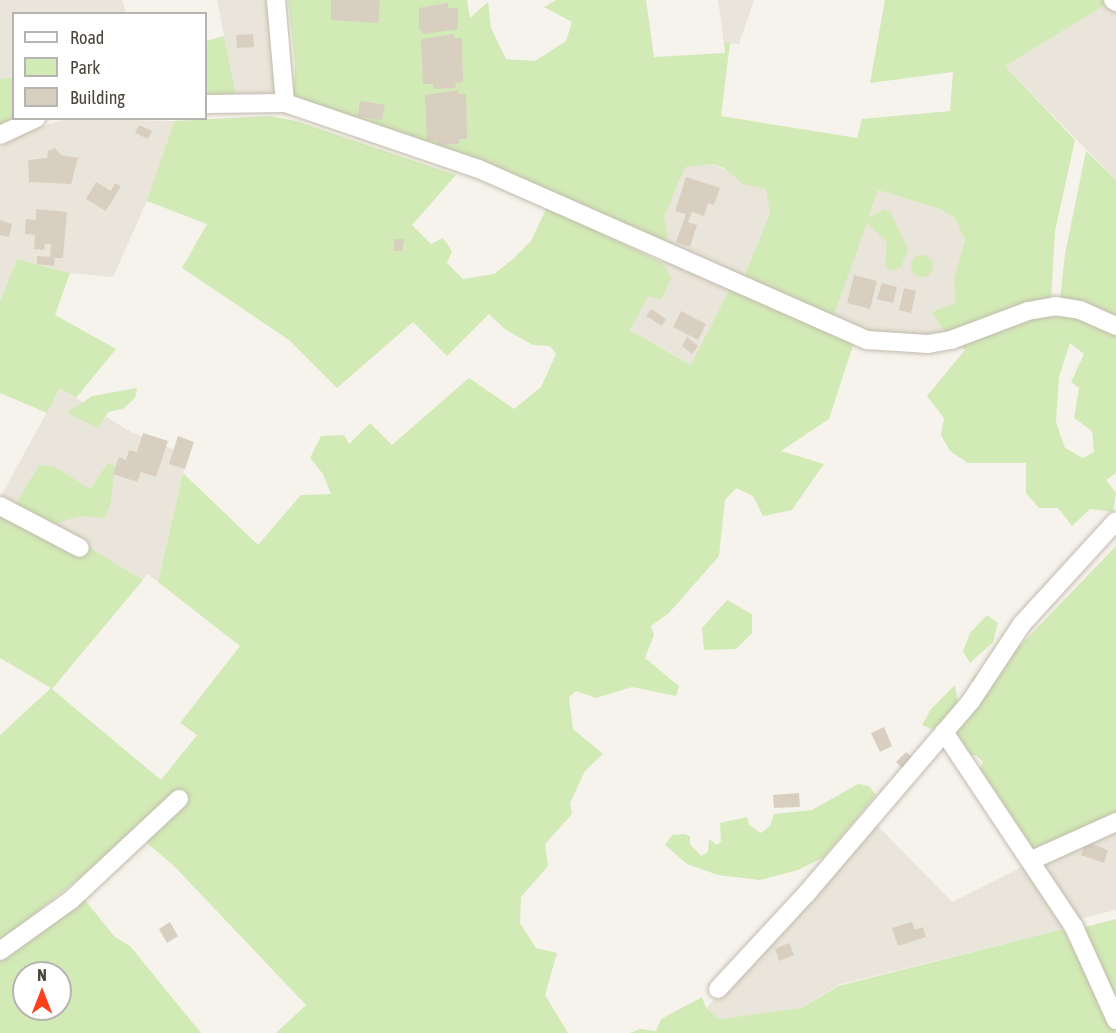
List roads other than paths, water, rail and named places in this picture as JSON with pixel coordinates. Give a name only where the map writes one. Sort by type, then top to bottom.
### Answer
[{"type":"street","points":[[276,0],[285,103]]},
{"type":"street","points":[[207,104],[285,103],[532,190],[851,336],[885,342],[951,340],[1028,311],[1056,306],[1080,310],[1116,326]]},
{"type":"street","points":[[0,135],[32,120]]},
{"type":"street","points":[[0,506],[80,548]]},
{"type":"street","points":[[718,989],[807,893],[944,732],[971,700],[1022,624],[1116,520]]},
{"type":"street","points":[[944,732],[1032,860],[1074,927],[1116,1020]]},
{"type":"street","points":[[0,951],[71,900],[178,799]]},
{"type":"street","points":[[1032,860],[1116,822]]}]
